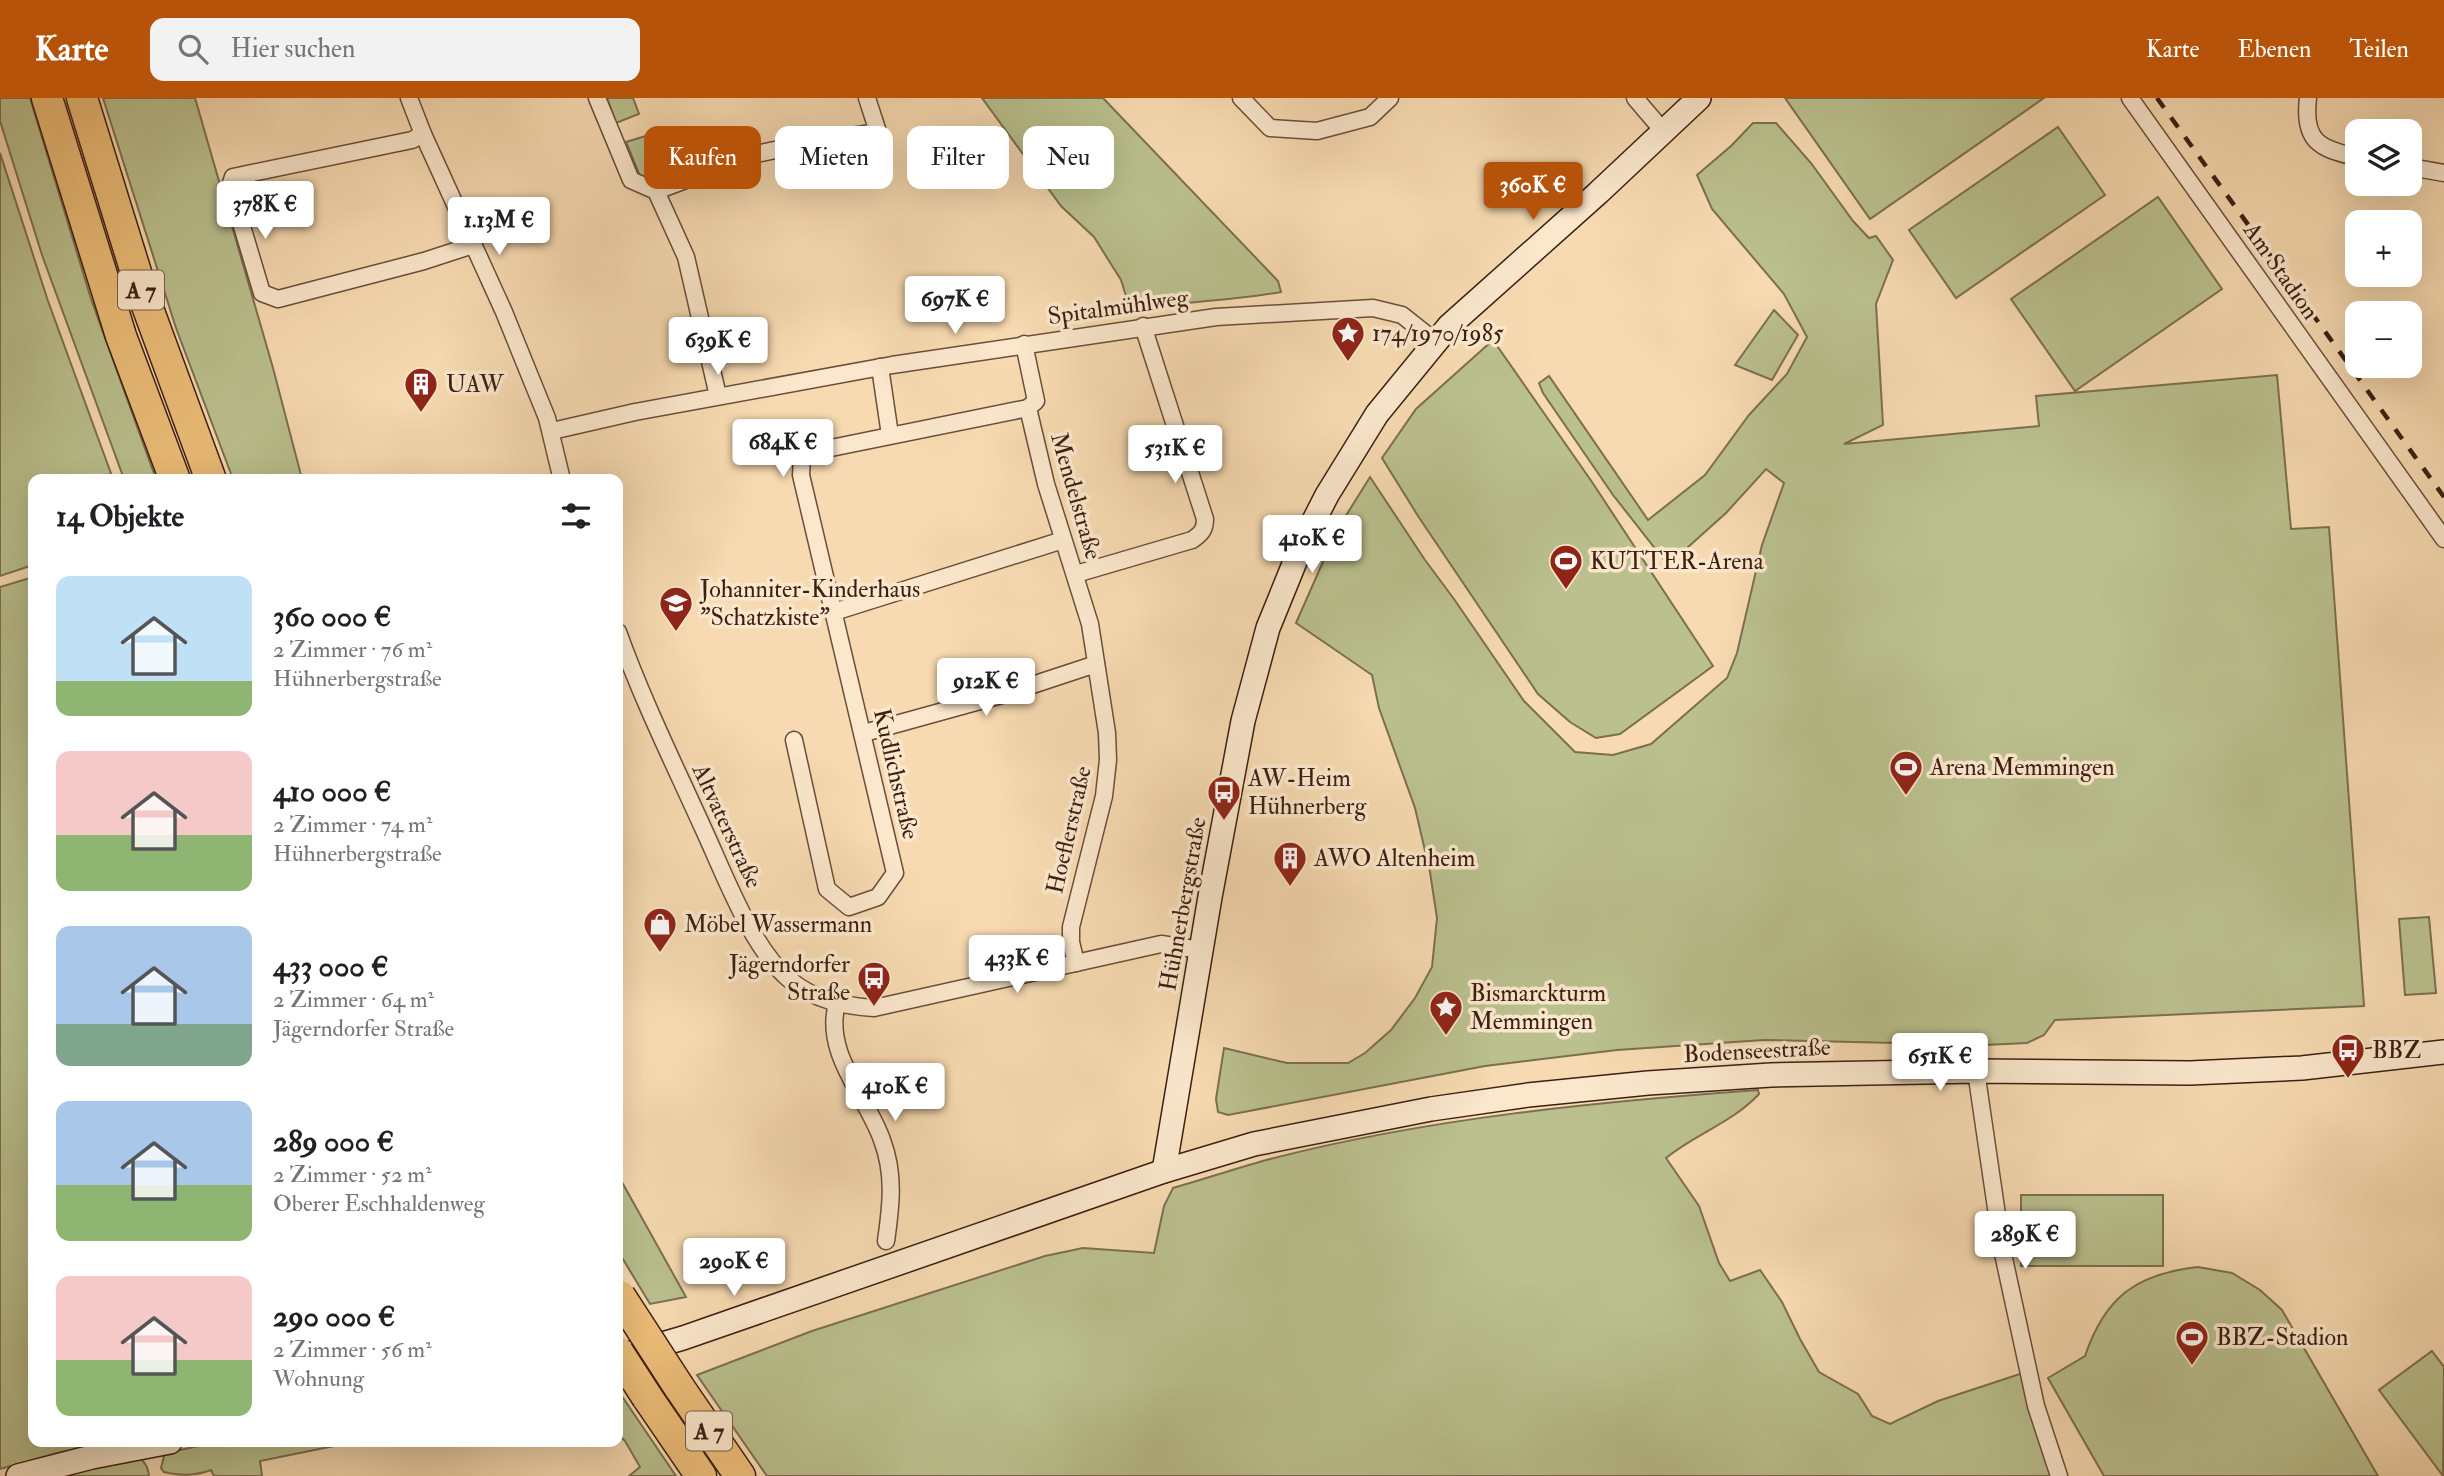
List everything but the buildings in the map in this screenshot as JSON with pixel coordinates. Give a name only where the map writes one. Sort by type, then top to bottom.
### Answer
[{"type":"highway","name":"A 7","points":[[47,98],[121,336],[173,474]]},
{"type":"highway","name":"A 7","points":[[82,98],[143,295],[209,474]]},
{"type":"highway","name":"A 7","points":[[623,1300],[740,1476]]},
{"type":"highway","name":"A 7","points":[[623,1361],[701,1476]]},
{"type":"main road","name":"Hühnerbergstraße","points":[[1164,1171],[1243,721],[1277,601],[1327,495],[1377,414],[1465,311],[1699,98]]},
{"type":"main road","name":"Bodenseestraße","points":[[623,1353],[710,1329],[1164,1171],[1254,1144],[1431,1110],[1528,1095],[1648,1083],[1771,1075],[1976,1071],[2190,1073],[2302,1068],[2444,1052]]},
{"type":"main road","points":[[18,1476],[144,1447]]},
{"type":"street","points":[[409,98],[504,312],[552,431],[561,474]]},
{"type":"street","points":[[597,98],[631,180],[656,191],[685,257],[718,396]]},
{"type":"street","points":[[656,191],[756,154],[878,132],[867,98]]},
{"type":"street","points":[[1241,98],[1270,128],[1317,131],[1370,117],[1390,98]]},
{"type":"street","points":[[1635,98],[1664,132]]},
{"type":"street","name":"Am Stadion","points":[[2130,98],[2444,540]]},
{"type":"street","points":[[2308,98],[2306,121],[2315,142],[2345,154]]},
{"type":"street","points":[[423,134],[412,140],[233,177],[230,186],[262,292],[278,299],[424,261],[473,244]]},
{"type":"street","points":[[2422,169],[2444,173]]},
{"type":"street","name":"Spitalmühlweg","points":[[552,431],[718,396],[880,367],[1216,317],[1373,308],[1402,315],[1436,342]]},
{"type":"street","points":[[1076,574],[1192,540],[1201,534],[1205,527],[1205,519],[1143,326]]},
{"type":"street","name":"Mendelstraße","points":[[1024,344],[1036,401],[1028,408],[1046,484],[1090,624],[1096,664]]},
{"type":"street","points":[[880,367],[890,435],[1028,408]]},
{"type":"street","name":"Kudlichstraße","points":[[794,740],[827,889],[849,907],[878,897],[895,873],[801,475],[802,458],[809,453],[890,435]]},
{"type":"street","points":[[834,612],[1063,540]]},
{"type":"street","name":"Altvaterstraße","points":[[623,644],[682,784],[738,904],[764,950],[789,980],[804,990],[837,1004]]},
{"type":"street","points":[[863,733],[1005,694],[1096,664]]},
{"type":"street","name":"Hoeflerstraße","points":[[1076,963],[1071,927],[1104,796],[1108,768],[1107,733],[1096,664]]},
{"type":"street","points":[[886,1241],[892,1207],[891,1173],[882,1138],[839,1048],[834,1026],[837,1004],[874,1008],[898,1004],[1161,944],[1201,950]]},
{"type":"street","points":[[1976,1071],[2002,1249],[2036,1406],[2059,1476]]},
{"type":"green space","points":[[0,98],[30,98],[91,299],[154,474],[122,474],[42,255],[0,121]]},
{"type":"green space","points":[[103,98],[195,98],[301,474],[231,474],[176,328]]},
{"type":"green space","points":[[607,98],[633,98],[639,114],[616,123]]},
{"type":"green space","points":[[982,98],[1103,98],[1278,281],[1281,292],[1130,309],[1121,280],[1094,237],[1061,206],[1049,189],[1114,189],[1114,126],[1023,126],[1023,154],[1009,135],[1009,126],[1002,126]]},
{"type":"green space","points":[[1785,98],[2044,98],[1870,219]]},
{"type":"green space","points":[[1753,123],[1776,123],[1811,163],[1853,221],[1869,238],[1876,236],[1893,260],[1876,304],[1883,425],[1844,444],[2039,426],[2036,396],[2277,375],[2291,529],[2329,527],[2364,1006],[2055,1020],[2044,1035],[2027,1043],[1984,1045],[1764,1040],[1617,1050],[1485,1066],[1228,1115],[1218,1112],[1216,1099],[1224,1048],[1287,1063],[1348,1063],[1365,1053],[1391,1030],[1415,998],[1432,967],[1437,918],[1430,872],[1415,808],[1379,708],[1372,675],[1296,623],[1337,530],[1370,477],[1524,701],[1575,752],[1613,755],[1651,744],[1727,678],[1737,653],[1762,545],[1784,483],[1766,469],[1726,513],[1668,565],[1613,495],[1543,393],[1539,383],[1549,376],[1648,520],[1705,475],[1749,415],[1787,374],[1807,337],[1784,294],[1712,209],[1697,175]]},
{"type":"green space","points":[[2058,127],[2105,195],[1956,298],[1909,230]]},
{"type":"green space","points":[[644,137],[644,180],[642,181],[626,142]]},
{"type":"green space","points":[[0,153],[48,301],[111,474],[28,474],[28,567],[0,576]]},
{"type":"green space","points":[[2158,197],[2222,289],[2075,391],[2011,299]]},
{"type":"green space","points":[[1774,310],[1798,335],[1772,380],[1735,365]]},
{"type":"green space","name":"KUTTER-Arena","points":[[1493,340],[1592,482],[1713,666],[1620,734],[1596,738],[1570,722],[1538,694],[1382,458],[1416,409]]},
{"type":"green space","points":[[28,579],[28,1447],[83,1447],[0,1469],[0,587]]},
{"type":"green space","points":[[2429,917],[2436,993],[2405,995],[2399,919]]},
{"type":"green space","points":[[1758,1090],[1759,1094],[1737,1113],[1666,1158],[1699,1206],[1719,1263],[1730,1281],[1760,1270],[1782,1302],[1819,1372],[1858,1394],[1872,1416],[1890,1424],[1938,1401],[2032,1370],[2064,1476],[767,1476],[697,1375],[812,1331],[1045,1256],[1083,1248],[1154,1253],[1164,1206],[1173,1188],[1270,1159],[1451,1122],[1574,1106]]},
{"type":"green space","points":[[623,1184],[686,1297],[650,1304],[623,1259]]},
{"type":"green space","points":[[2021,1195],[2163,1195],[2163,1266],[2021,1266]]},
{"type":"green space","name":"BBZ-Stadion","points":[[2198,1267],[2232,1273],[2260,1290],[2282,1310],[2378,1476],[2104,1476],[2048,1378],[2085,1356],[2102,1318],[2126,1292],[2157,1276]]},
{"type":"green space","points":[[2432,1351],[2444,1367],[2443,1476],[2379,1390]]},
{"type":"green space","points":[[623,1398],[676,1476],[629,1476],[640,1467],[625,1441]]},
{"type":"green space","points":[[194,1447],[329,1447],[260,1461],[262,1476],[214,1476],[211,1470],[182,1475],[164,1472],[161,1468],[164,1456]]},
{"type":"green space","points":[[137,1458],[146,1465],[149,1476],[56,1476]]},
{"type":"railway","points":[[2157,98],[2444,497]]},
{"type":"place","name":"174/1970/1985","points":[[1348,363]]},
{"type":"place","name":"UAW","points":[[421,414]]},
{"type":"place","name":"KUTTER-Arena","points":[[1566,591]]},
{"type":"place","name":"Johanniter-Kinderhaus \"Schatzkiste\"","points":[[676,633]]},
{"type":"place","name":"Arena Memmingen","points":[[1906,797]]},
{"type":"place","name":"AW-Heim Hühnerberg","points":[[1224,822]]},
{"type":"place","name":"AWO Altenheim","points":[[1290,888]]},
{"type":"place","name":"Möbel Wassermann","points":[[660,954]]},
{"type":"place","name":"Jägerndorfer Straße","points":[[874,1008]]},
{"type":"place","name":"Bismarckturm Memmingen","points":[[1446,1037]]},
{"type":"place","name":"BBZ","points":[[2348,1080]]},
{"type":"place","name":"BBZ-Stadion","points":[[2192,1367]]}]
